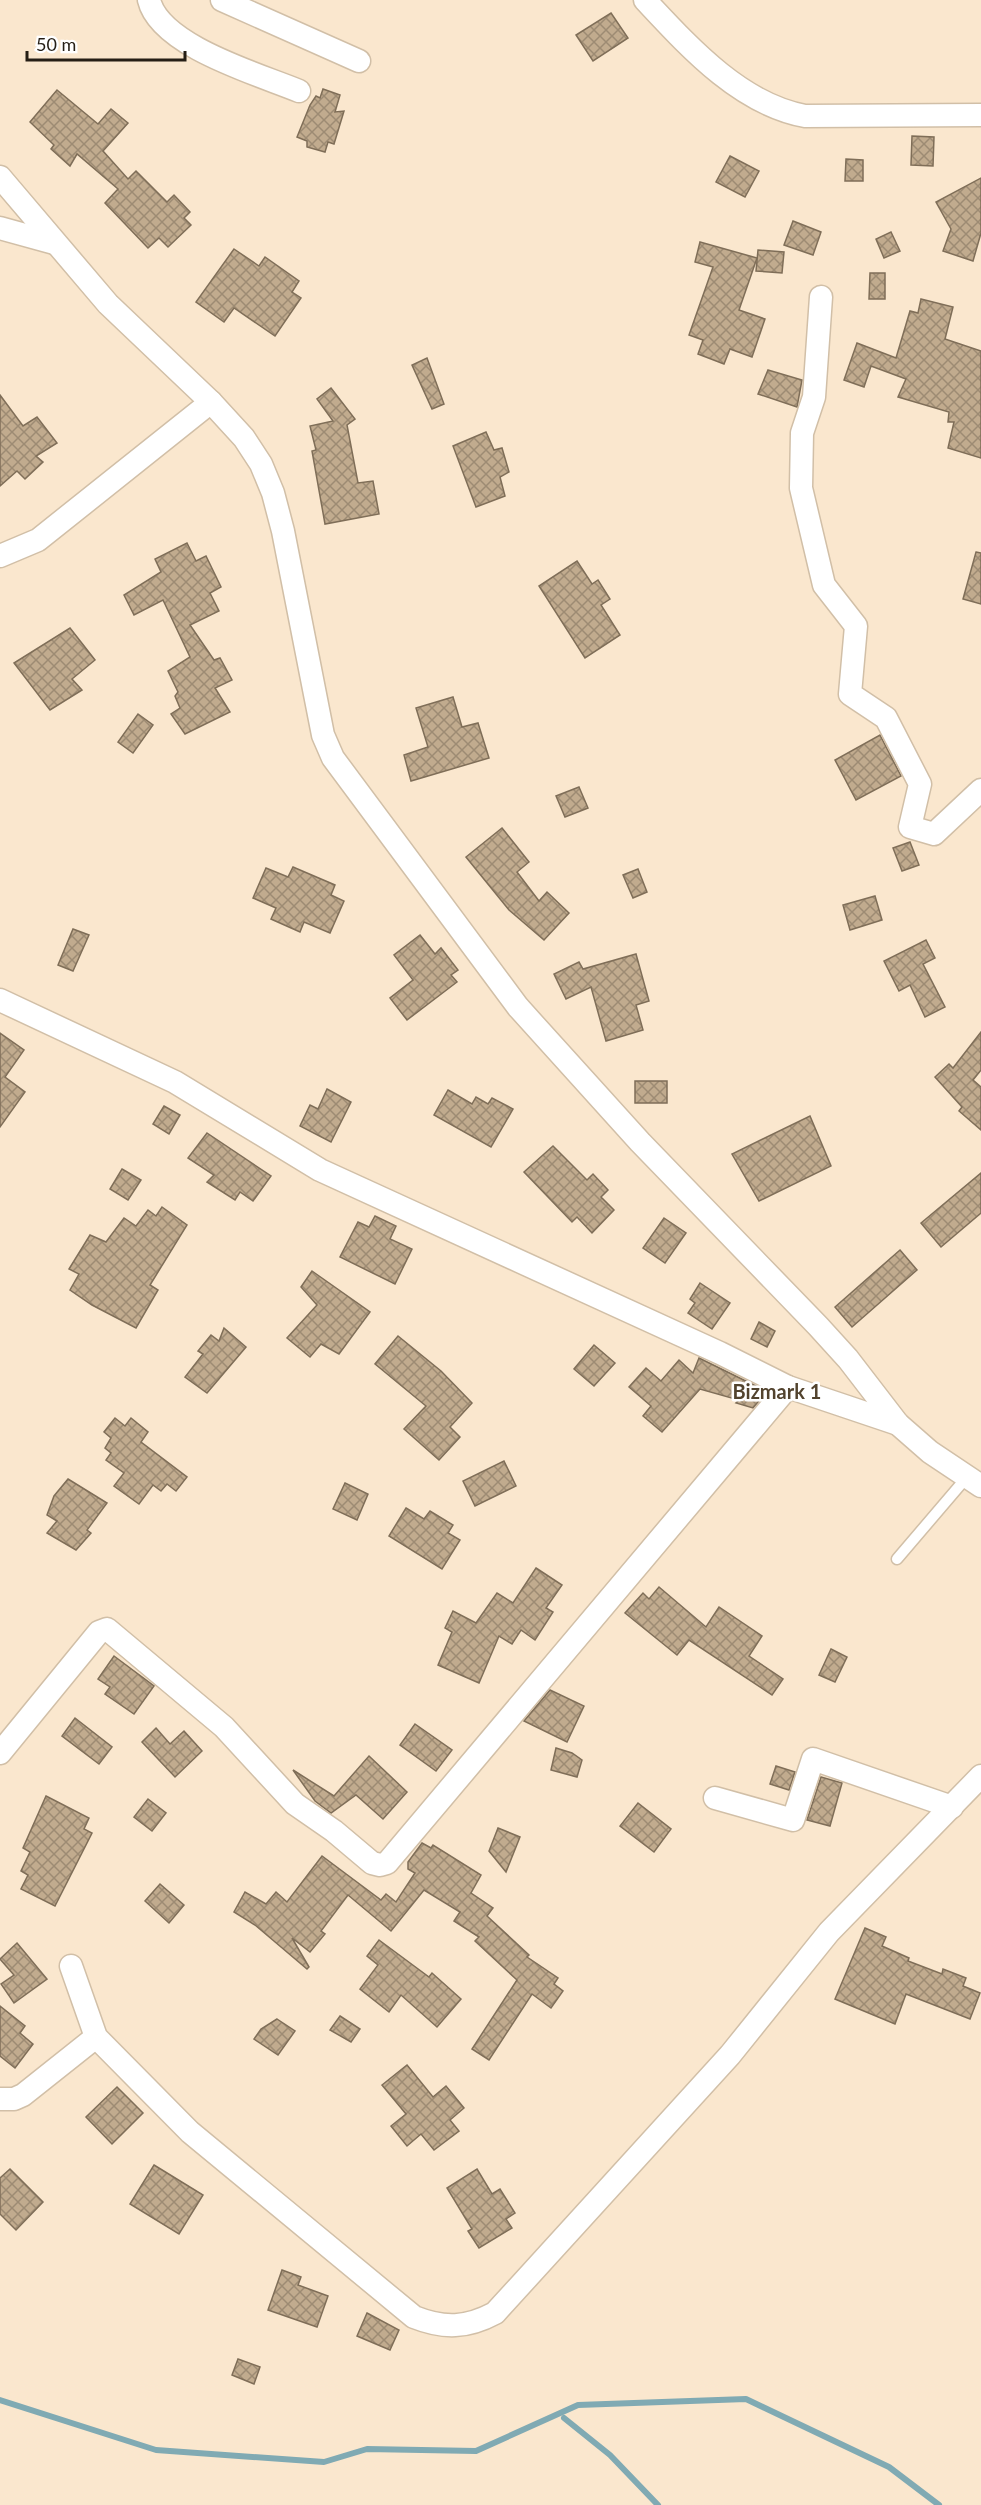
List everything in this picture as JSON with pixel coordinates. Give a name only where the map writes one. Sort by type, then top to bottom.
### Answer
[{"type":"street","points":[[149,0],[152,12],[185,43],[299,91]]},
{"type":"street","points":[[222,0],[359,61]]},
{"type":"street","points":[[645,0],[710,63],[758,101],[781,112],[805,117],[981,115]]},
{"type":"street","points":[[0,177],[108,304],[211,402],[244,438],[261,464],[273,493],[323,735],[333,758],[518,1007],[640,1142],[848,1359],[898,1425],[974,1482]]},
{"type":"street","points":[[0,228],[54,243]]},
{"type":"street","points":[[821,297],[814,397],[802,433],[801,488],[824,585],[856,626],[850,693],[886,718],[920,784],[910,827],[934,834],[981,790]]},
{"type":"street","points":[[0,556],[17,551],[38,540],[211,402]]},
{"type":"street","points":[[0,1000],[175,1082],[320,1170],[710,1348],[788,1387],[898,1425]]},
{"type":"street","points":[[0,1753],[99,1632],[107,1629],[224,1727],[295,1804],[334,1831],[372,1863],[380,1866],[387,1863],[788,1387]]},
{"type":"street","points":[[715,1798],[793,1820],[813,1759],[952,1807]]},
{"type":"street","points":[[71,1966],[96,2037],[190,2132],[414,2318],[434,2325],[456,2327],[476,2323],[495,2313],[730,2055],[829,1932],[981,1776]]},
{"type":"street","points":[[0,2099],[14,2099],[23,2095],[96,2037]]},
{"type":"lane","points":[[897,1559],[974,1482]]},
{"type":"building","points":[[611,13],[628,38],[593,61],[576,35]]},
{"type":"building","points":[[323,89],[340,95],[335,112],[344,111],[334,144],[328,142],[325,152],[307,147],[307,141],[297,137],[310,105],[316,96],[320,98]]},
{"type":"building","points":[[57,90],[98,124],[111,109],[128,123],[103,151],[128,179],[136,171],[167,202],[174,195],[190,212],[184,218],[191,225],[168,247],[159,238],[148,248],[105,203],[118,189],[77,154],[70,166],[51,149],[54,145],[30,122]]},
{"type":"building","points":[[912,136],[934,137],[933,166],[911,165]]},
{"type":"building","points":[[730,156],[759,171],[745,197],[716,182]]},
{"type":"building","points":[[846,159],[863,160],[863,181],[845,181]]},
{"type":"building","points":[[981,178],[981,233],[973,261],[943,251],[951,229],[936,202]]},
{"type":"building","points":[[793,221],[821,232],[813,255],[784,245]]},
{"type":"building","points":[[891,232],[900,251],[884,258],[876,239]]},
{"type":"building","points":[[700,242],[757,258],[739,310],[765,319],[752,357],[730,349],[724,364],[698,354],[703,340],[689,335],[713,267],[695,262]]},
{"type":"building","points":[[234,249],[259,266],[265,257],[299,281],[292,292],[301,298],[275,336],[234,308],[224,322],[196,302]]},
{"type":"building","points":[[758,250],[784,252],[782,273],[756,271]]},
{"type":"building","points":[[870,273],[885,273],[885,299],[869,299]]},
{"type":"building","points":[[921,299],[953,307],[945,339],[981,351],[981,458],[948,448],[954,422],[948,422],[949,412],[898,397],[906,379],[871,366],[864,387],[844,380],[857,343],[896,358],[910,311],[918,313]]},
{"type":"building","points":[[427,358],[444,404],[432,409],[412,365]]},
{"type":"building","points":[[768,370],[802,380],[797,407],[758,394]]},
{"type":"building","points":[[331,388],[355,419],[347,425],[358,483],[373,481],[379,514],[325,524],[312,451],[316,450],[310,426],[333,421],[317,399]]},
{"type":"building","points":[[0,395],[23,426],[37,417],[57,443],[36,456],[43,462],[25,479],[17,471],[0,486]]},
{"type":"building","points":[[486,432],[494,450],[502,448],[509,472],[500,477],[505,496],[476,507],[453,446]]},
{"type":"building","points":[[187,543],[196,561],[206,556],[221,587],[210,593],[219,611],[190,625],[214,660],[220,658],[232,680],[215,688],[230,712],[185,734],[171,714],[180,708],[175,696],[178,692],[168,671],[190,657],[163,600],[134,615],[124,595],[161,572],[155,559]]},
{"type":"building","points":[[976,552],[981,553],[981,604],[963,599]]},
{"type":"building","points":[[577,561],[592,584],[598,580],[610,599],[601,605],[620,635],[585,658],[539,586]]},
{"type":"building","points":[[70,628],[95,660],[72,679],[82,690],[50,710],[14,663]]},
{"type":"building","points":[[453,697],[462,727],[478,723],[489,758],[411,781],[404,755],[428,747],[416,708]]},
{"type":"building","points":[[138,714],[153,725],[133,753],[118,742]]},
{"type":"building","points":[[880,735],[901,776],[856,800],[835,760]]},
{"type":"building","points":[[579,787],[588,808],[565,817],[556,796]]},
{"type":"building","points":[[502,828],[529,862],[517,872],[539,901],[547,892],[569,913],[544,940],[509,910],[466,857]]},
{"type":"building","points":[[910,842],[919,865],[902,871],[893,848]]},
{"type":"building","points":[[293,867],[335,885],[331,895],[344,901],[330,933],[304,922],[300,932],[271,919],[276,908],[253,898],[266,868],[288,877]]},
{"type":"building","points":[[638,869],[647,892],[633,898],[623,875]]},
{"type":"building","points":[[875,896],[882,920],[850,930],[843,905]]},
{"type":"building","points":[[73,929],[89,935],[73,971],[58,965]]},
{"type":"building","points":[[420,935],[435,954],[441,948],[458,970],[451,975],[457,982],[407,1020],[390,998],[413,980],[394,955]]},
{"type":"building","points":[[926,940],[935,958],[923,964],[945,1007],[925,1017],[910,985],[899,991],[884,961]]},
{"type":"building","points":[[636,954],[649,1001],[636,1005],[643,1030],[606,1041],[591,987],[566,999],[554,974],[579,962],[583,969]]},
{"type":"building","points":[[981,1032],[981,1070],[973,1080],[981,1087],[981,1130],[959,1111],[962,1107],[935,1077],[949,1064],[953,1068]]},
{"type":"building","points":[[0,1033],[24,1050],[5,1077],[25,1092],[0,1127]]},
{"type":"building","points":[[635,1081],[667,1081],[667,1103],[635,1103]]},
{"type":"building","points":[[327,1089],[351,1102],[331,1142],[300,1126],[310,1105],[318,1109]]},
{"type":"building","points":[[448,1090],[472,1104],[476,1097],[488,1104],[492,1098],[513,1109],[491,1147],[434,1115]]},
{"type":"building","points":[[164,1106],[180,1115],[169,1134],[153,1124]]},
{"type":"building","points":[[810,1116],[831,1166],[759,1201],[732,1154]]},
{"type":"building","points":[[207,1133],[271,1176],[253,1201],[240,1192],[235,1200],[207,1182],[214,1175],[188,1158]]},
{"type":"building","points":[[553,1146],[587,1180],[593,1174],[608,1190],[601,1197],[614,1210],[592,1233],[577,1217],[572,1222],[524,1172]]},
{"type":"building","points":[[122,1169],[141,1180],[128,1200],[110,1189]]},
{"type":"building","points":[[981,1173],[981,1213],[941,1247],[921,1223]]},
{"type":"building","points":[[162,1207],[187,1225],[150,1285],[158,1290],[136,1328],[92,1305],[70,1290],[79,1274],[69,1269],[90,1235],[106,1242],[124,1218],[136,1226],[148,1210],[156,1216]]},
{"type":"building","points":[[375,1216],[396,1226],[390,1239],[412,1249],[395,1284],[340,1257],[358,1222],[369,1227]]},
{"type":"building","points":[[664,1218],[686,1233],[665,1263],[643,1248]]},
{"type":"building","points":[[900,1250],[917,1270],[852,1327],[835,1307]]},
{"type":"building","points":[[312,1271],[370,1312],[339,1354],[321,1344],[310,1357],[287,1338],[317,1305],[301,1287]]},
{"type":"building","points":[[700,1283],[730,1303],[712,1329],[688,1313],[695,1303],[690,1299]]},
{"type":"building","points":[[759,1322],[775,1331],[767,1347],[751,1339]]},
{"type":"building","points":[[224,1328],[246,1347],[207,1393],[185,1377],[203,1354],[198,1351],[211,1335],[219,1341]]},
{"type":"building","points":[[398,1336],[441,1371],[472,1403],[450,1427],[460,1437],[439,1460],[404,1429],[426,1406],[375,1364]]},
{"type":"building","points":[[594,1345],[615,1363],[594,1386],[574,1369]]},
{"type":"building","points":[[699,1358],[762,1389],[759,1401],[753,1408],[736,1403],[739,1400],[700,1389],[662,1432],[643,1416],[651,1406],[629,1387],[646,1368],[661,1381],[679,1360],[693,1373]]},
{"type":"building","points":[[115,1418],[125,1426],[131,1418],[148,1432],[141,1442],[187,1477],[176,1491],[167,1484],[161,1491],[153,1485],[139,1504],[114,1486],[124,1473],[106,1460],[111,1453],[105,1448],[111,1438],[104,1432]]},
{"type":"building","points":[[504,1461],[516,1486],[475,1506],[463,1481]]},
{"type":"building","points":[[68,1479],[107,1503],[87,1530],[91,1533],[76,1550],[47,1533],[57,1521],[47,1515],[54,1496]]},
{"type":"building","points":[[345,1483],[368,1494],[357,1520],[333,1509]]},
{"type":"building","points":[[406,1508],[424,1519],[430,1511],[453,1525],[448,1533],[460,1540],[442,1569],[389,1536]]},
{"type":"building","points":[[536,1568],[562,1585],[546,1608],[553,1612],[535,1640],[521,1630],[512,1644],[499,1636],[479,1683],[438,1665],[452,1632],[445,1628],[453,1611],[476,1623],[497,1593],[513,1603]]},
{"type":"building","points":[[659,1587],[706,1627],[719,1607],[762,1636],[749,1656],[783,1679],[772,1695],[689,1640],[677,1655],[625,1613],[643,1593],[649,1599]]},
{"type":"building","points":[[831,1649],[847,1657],[835,1682],[819,1675]]},
{"type":"building","points":[[114,1656],[154,1686],[134,1714],[105,1694],[110,1687],[98,1679]]},
{"type":"building","points":[[550,1690],[584,1706],[567,1742],[524,1721]]},
{"type":"building","points":[[75,1718],[112,1747],[99,1764],[62,1736]]},
{"type":"building","points":[[415,1724],[452,1750],[436,1771],[400,1745]]},
{"type":"building","points":[[156,1728],[170,1744],[184,1731],[202,1751],[175,1777],[142,1742]]},
{"type":"building","points":[[556,1748],[572,1753],[582,1760],[577,1777],[551,1770]]},
{"type":"building","points":[[369,1756],[407,1792],[383,1819],[356,1795],[331,1813],[315,1801],[293,1770],[334,1796]]},
{"type":"building","points":[[776,1766],[795,1772],[789,1790],[770,1784]]},
{"type":"building","points":[[821,1777],[842,1783],[830,1826],[807,1820]]},
{"type":"building","points":[[46,1796],[89,1818],[84,1829],[92,1833],[55,1906],[21,1889],[28,1875],[21,1871],[30,1852],[23,1848]]},
{"type":"building","points":[[148,1799],[166,1813],[152,1831],[134,1817]]},
{"type":"building","points":[[638,1803],[671,1829],[654,1852],[620,1826]]},
{"type":"building","points":[[498,1828],[520,1837],[506,1872],[489,1851]]},
{"type":"building","points":[[422,1843],[431,1848],[433,1845],[481,1875],[471,1893],[493,1908],[487,1916],[529,1955],[527,1957],[558,1978],[554,1984],[563,1991],[551,2008],[532,1994],[489,2060],[472,2049],[517,1980],[475,1941],[479,1937],[454,1921],[460,1912],[424,1890],[391,1931],[348,1895],[321,1931],[325,1934],[310,1952],[292,1938],[309,1967],[307,1969],[255,1925],[234,1912],[245,1892],[266,1904],[276,1892],[287,1902],[322,1856],[381,1900],[386,1894],[396,1902],[415,1873],[408,1869],[408,1862]]},
{"type":"building","points":[[160,1884],[184,1905],[169,1923],[145,1901]]},
{"type":"building","points":[[865,1928],[886,1937],[882,1946],[909,1958],[908,1961],[942,1974],[943,1969],[966,1978],[963,1986],[980,1993],[970,2019],[906,1994],[895,2024],[835,1999]]},
{"type":"building","points":[[379,1940],[429,1977],[432,1973],[461,1999],[437,2027],[401,1995],[389,2012],[360,1989],[378,1965],[367,1956]]},
{"type":"building","points":[[17,1943],[47,1979],[14,2003],[1,1984],[14,1975],[0,1959]]},
{"type":"building","points":[[0,2006],[25,2026],[20,2033],[33,2044],[15,2068],[0,2056]]},
{"type":"building","points":[[340,2016],[360,2029],[351,2042],[330,2030]]},
{"type":"building","points":[[277,2019],[295,2031],[278,2055],[254,2039],[261,2029]]},
{"type":"building","points":[[407,2065],[433,2097],[446,2086],[464,2108],[450,2120],[459,2131],[434,2150],[421,2134],[407,2146],[391,2126],[406,2114],[382,2085]]},
{"type":"building","points":[[117,2087],[143,2113],[112,2144],[86,2117]]},
{"type":"building","points":[[154,2165],[203,2195],[179,2234],[130,2204]]},
{"type":"building","points":[[10,2169],[43,2202],[16,2230],[0,2214],[0,2178]]},
{"type":"building","points":[[477,2169],[492,2194],[500,2189],[515,2213],[506,2219],[512,2228],[479,2248],[468,2231],[472,2229],[447,2188]]},
{"type":"building","points":[[282,2270],[301,2277],[298,2285],[328,2296],[317,2327],[268,2310]]},
{"type":"building","points":[[367,2313],[399,2330],[390,2350],[357,2336]]},
{"type":"building","points":[[238,2359],[260,2367],[254,2384],[232,2375]]},
{"type":"waterway","points":[[0,2400],[156,2450],[324,2462],[367,2449],[476,2451],[578,2405],[746,2399],[889,2467],[939,2505]]},
{"type":"waterway","points":[[564,2418],[610,2455],[658,2505]]},
{"type":"district","name":"Bizmark 1","points":[[777,1392]]}]
